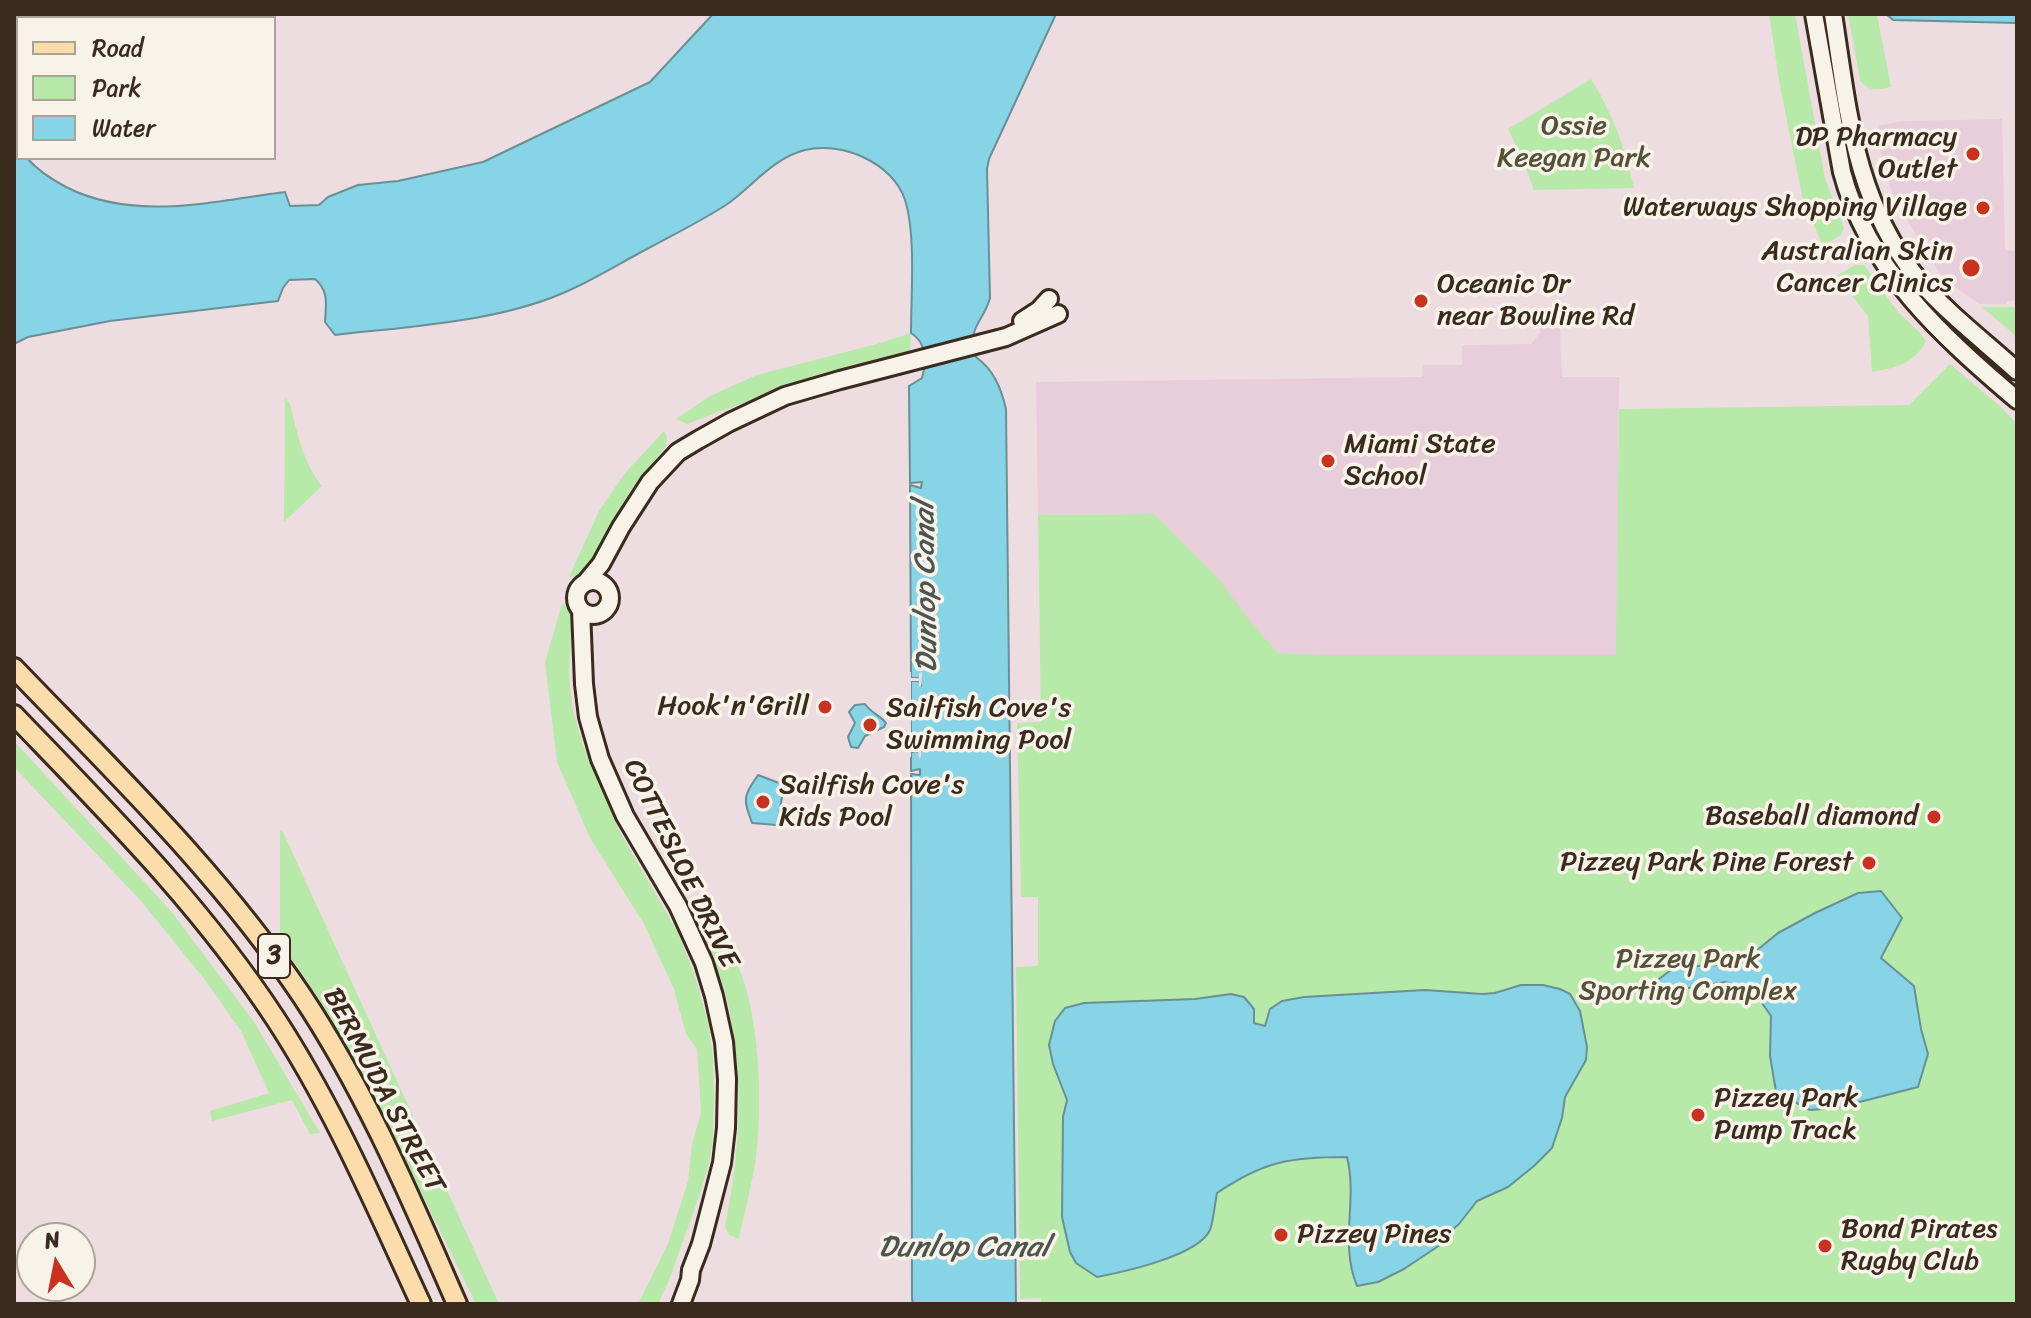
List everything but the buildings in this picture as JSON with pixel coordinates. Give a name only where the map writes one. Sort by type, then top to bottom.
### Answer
[{"type":"main road","points":[[1814,14],[1848,195],[1870,240],[1915,304],[2017,400]]},
{"type":"main road","points":[[1833,14],[1858,162],[1875,209],[1895,247],[1933,295],[2017,371]]},
{"type":"main road","points":[[986,342],[1039,310],[1049,299]]},
{"type":"main road","points":[[615,538],[607,587],[610,604],[600,614],[590,615],[581,610],[576,595],[601,564],[615,538],[632,508],[678,452],[730,422],[785,396],[1006,337],[1058,314]]},
{"type":"main road","points":[[586,582],[597,581],[607,587]]},
{"type":"main road","name":"COTTESLOE DRIVE","points":[[581,610],[588,717],[600,759],[625,816],[678,906],[704,963],[724,1042],[727,1079],[722,1163],[701,1244],[681,1304]]},
{"type":"main road","name":"COTTESLOE DRIVE","points":[[584,670],[600,614]]},
{"type":"main road","name":"BERMUDA STREET","points":[[14,668],[189,851],[278,961],[357,1089],[383,1139],[457,1304]]},
{"type":"main road","name":"BERMUDA STREET","points":[[14,715],[173,882],[247,977],[290,1041],[331,1113],[421,1304]]},
{"type":"main road","name":"COTTESLOE DRIVE","points":[[671,1304],[683,1277],[691,1270]]},
{"type":"shaded area","name":"Waterways Shopping Village","points":[[2002,119],[2005,250],[2017,251],[2017,301],[1979,304],[1939,272],[1893,197],[1876,134],[1880,125],[1903,121]]},
{"type":"shaded area","name":"Miami State School","points":[[1540,328],[1560,328],[1562,377],[1619,377],[1617,655],[1278,653],[1154,514],[1038,515],[1036,382],[1422,377],[1423,365],[1462,365],[1462,345],[1531,344],[1540,333]]},
{"type":"green space","points":[[1769,14],[1795,14],[1825,178],[1844,228],[1841,235],[1823,246],[1803,200]]},
{"type":"green space","points":[[1848,14],[1877,14],[1891,87],[1874,89],[1866,87],[1860,80]]},
{"type":"green space","name":"Ossie Keegan Park","points":[[1591,79],[1617,132],[1634,188],[1534,190],[1508,129]]},
{"type":"green space","points":[[1855,265],[1864,265],[1898,312],[1926,341],[1916,355],[1903,364],[1872,372],[1868,316],[1838,275]]},
{"type":"green space","points":[[1982,307],[2017,307],[2017,337]]},
{"type":"green space","points":[[911,333],[910,354],[825,375],[687,424],[676,419],[710,396],[757,375]]},
{"type":"green space","name":"Pizzey Park Sporting Complex","points":[[1950,364],[2017,424],[2017,1304],[1041,1304],[1041,1298],[1020,1299],[1016,967],[1038,966],[1038,897],[1021,897],[1017,723],[1041,722],[1038,515],[1154,514],[1218,578],[1278,653],[1616,655],[1619,409],[1909,405]]},
{"type":"green space","points":[[285,398],[290,404],[305,457],[322,486],[284,522]]},
{"type":"green space","points":[[664,431],[666,446],[630,491],[594,562],[583,576],[569,577],[599,511],[625,473]]},
{"type":"green space","points":[[562,604],[572,614],[569,676],[573,711],[584,748],[621,834],[677,931],[694,973],[708,1022],[713,1056],[713,1139],[709,1163],[658,1304],[638,1304],[668,1244],[688,1181],[692,1145],[701,1112],[697,1049],[686,1034],[674,989],[644,924],[590,838],[557,762],[545,662]]},
{"type":"green space","points":[[14,741],[171,911],[254,1022],[320,1133],[310,1134],[292,1100],[212,1121],[210,1111],[269,1093],[241,1031],[205,980],[141,901],[14,767]]},
{"type":"green space","points":[[280,831],[499,1304],[476,1304],[369,1086],[317,996],[280,942]]},
{"type":"green space","points":[[711,902],[744,982],[758,1065],[757,1148],[739,1239],[729,1235],[725,1227],[737,1144],[737,1059],[725,992],[696,910]]},
{"type":"water","points":[[14,14],[228,14],[16,16],[14,81]]},
{"type":"water","name":"Dunlop Canal","points":[[713,14],[1056,14],[989,159],[990,298],[973,338],[976,357],[996,380],[1006,409],[1016,1304],[913,1304],[912,1299],[911,774],[920,775],[920,769],[911,771],[911,752],[919,752],[919,748],[911,749],[911,681],[919,681],[921,686],[919,678],[911,678],[910,485],[921,488],[922,482],[910,483],[909,386],[922,378],[925,359],[920,341],[911,333],[912,247],[908,214],[899,187],[890,175],[850,152],[819,148],[805,150],[783,159],[716,211],[591,280],[545,300],[487,316],[335,335],[325,322],[326,298],[323,288],[315,279],[289,280],[278,301],[110,321],[28,337],[14,344],[14,133],[16,160],[29,160],[55,181],[92,198],[119,204],[174,206],[285,192],[290,206],[319,205],[328,197],[358,185],[398,181],[483,162],[650,82]]},
{"type":"water","points":[[1886,14],[2017,14],[2017,23],[1893,20]]},
{"type":"water","name":"Sailfish Cove's Swimming Pool","points":[[865,704],[886,723],[865,736],[858,748],[851,747],[848,737],[855,723],[849,712],[855,705]]},
{"type":"water","name":"Sailfish Cove's Kids Pool","points":[[758,775],[787,786],[777,825],[752,823],[746,798]]},
{"type":"water","points":[[1881,891],[1902,918],[1881,958],[1914,986],[1928,1054],[1918,1087],[1836,1108],[1810,1110],[1776,1092],[1770,1056],[1771,1016],[1753,990],[1725,982],[1691,988],[1651,985],[1675,967],[1740,964],[1778,933],[1815,913],[1858,893]]},
{"type":"water","points":[[1521,985],[1543,985],[1570,994],[1580,1011],[1587,1047],[1586,1060],[1565,1097],[1552,1148],[1508,1187],[1477,1201],[1440,1245],[1404,1269],[1378,1282],[1357,1286],[1349,1253],[1351,1190],[1347,1157],[1279,1163],[1234,1182],[1217,1193],[1211,1227],[1203,1239],[1176,1255],[1097,1277],[1076,1263],[1070,1252],[1062,1217],[1063,1117],[1067,1100],[1049,1045],[1055,1021],[1065,1008],[1084,1003],[1195,999],[1231,994],[1244,997],[1254,1009],[1254,1023],[1265,1026],[1270,1009],[1282,1001],[1304,997],[1425,990],[1482,994]]},
{"type":"pier","points":[[908,672],[911,672],[911,678],[919,678],[922,672],[921,687],[919,681],[911,681],[911,749],[918,748],[921,743],[919,758],[918,752],[911,752],[911,757],[908,757]]},
{"type":"place","name":"DP Pharmacy Outlet","points":[[1973,154]]},
{"type":"place","name":"Waterways Shopping Village","points":[[1983,208]]},
{"type":"place","name":"Australian Skin Cancer Clinics","points":[[1971,268]]},
{"type":"place","name":"Oceanic Dr near Bowline Rd","points":[[1421,301]]},
{"type":"place","name":"Miami State School","points":[[1328,461]]},
{"type":"place","name":"Hook'n'Grill","points":[[825,707]]},
{"type":"place","name":"Sailfish Cove's Swimming Pool","points":[[870,725]]},
{"type":"place","name":"Sailfish Cove's Kids Pool","points":[[763,802]]},
{"type":"place","name":"Baseball diamond","points":[[1934,817]]},
{"type":"place","name":"Pizzey Park Pine Forest","points":[[1869,863]]},
{"type":"place","name":"Pizzey Park Pump Track","points":[[1698,1115]]},
{"type":"place","name":"Pizzey Pines","points":[[1281,1235]]},
{"type":"place","name":"Bond Pirates Rugby Club","points":[[1825,1246]]}]
